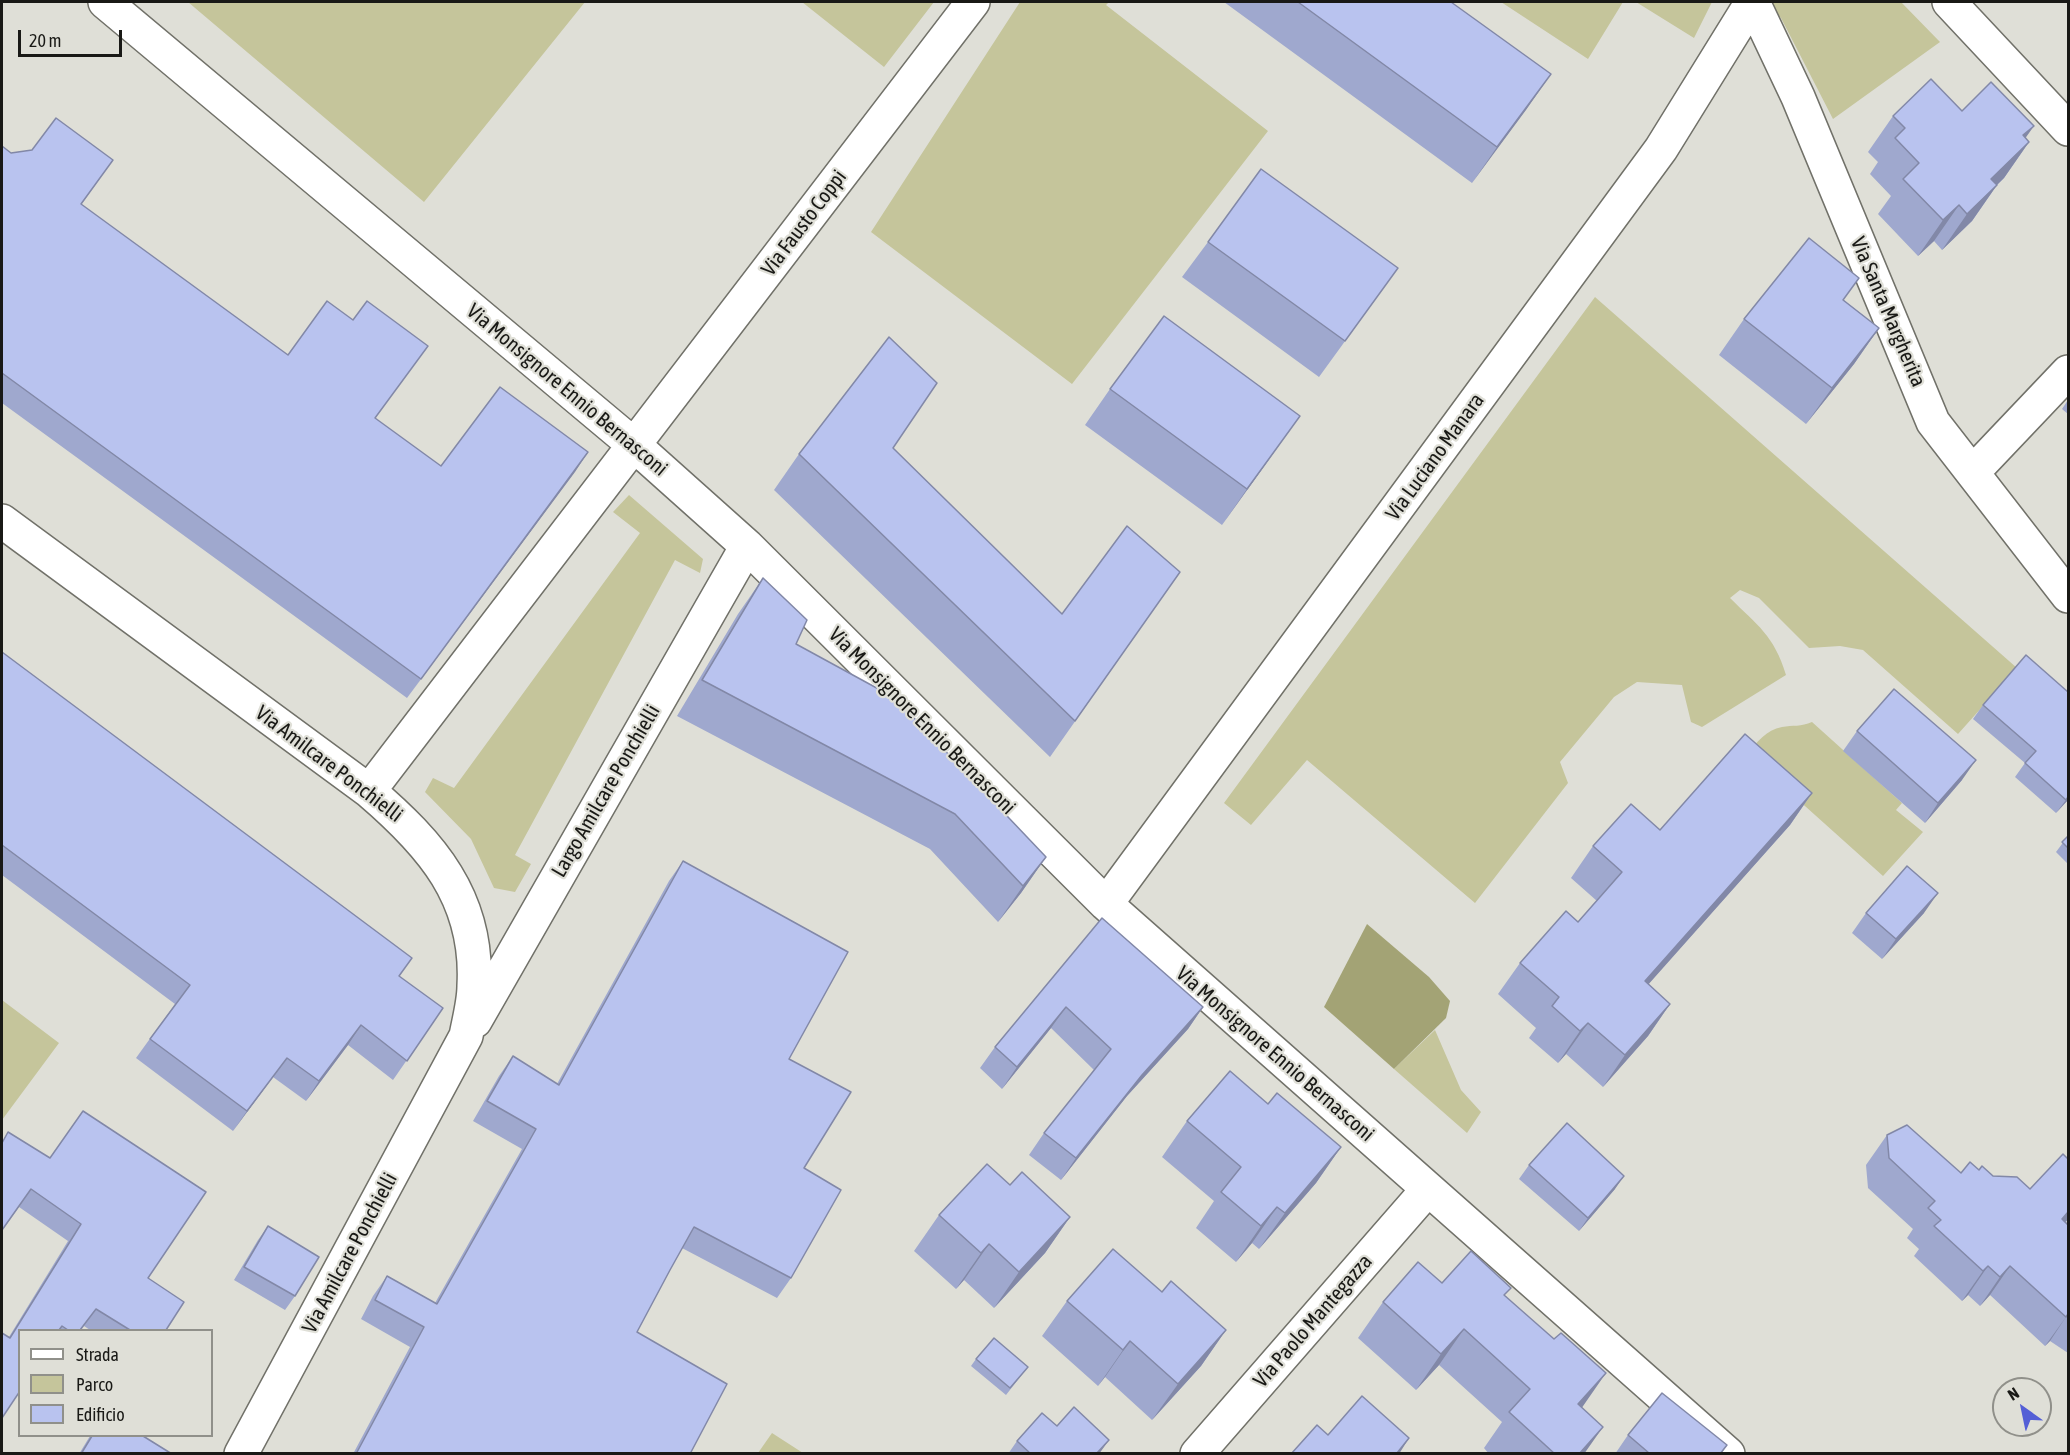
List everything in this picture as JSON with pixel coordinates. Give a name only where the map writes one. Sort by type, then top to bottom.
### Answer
[{"type":"street","name":"Via Monsignore Ennio Bernasconi","points":[[105,2],[634,446],[747,546],[1106,904],[1728,1454]]},
{"type":"street","name":"Via Fausto Coppi","points":[[634,446],[973,2]]},
{"type":"street","name":"Via Santa Margherita","points":[[1752,2],[1798,97],[1933,422],[2068,596]]},
{"type":"street","name":"Via Luciano Manara","points":[[1106,904],[1661,149],[1752,2]]},
{"type":"street","points":[[1951,2],[2068,129]]},
{"type":"street","points":[[1973,472],[2068,372]]},
{"type":"street","points":[[369,791],[634,446]]},
{"type":"street","name":"Via Amilcare Ponchielli","points":[[2,521],[369,791],[408,824],[434,854],[453,884],[468,921],[474,985],[466,1036],[241,1454]]},
{"type":"street","name":"Largo Amilcare Ponchielli","points":[[466,1036],[747,546]]},
{"type":"street","name":"Via Paolo Mantegazza","points":[[1197,1454],[1428,1189]]},
{"type":"green space","points":[[188,2],[585,2],[424,202]]},
{"type":"green space","points":[[802,2],[934,2],[884,67]]},
{"type":"green space","points":[[1020,2],[1109,2],[1106,5],[1268,131],[1072,384],[871,232]]},
{"type":"green space","points":[[1501,2],[1623,2],[1588,59]]},
{"type":"green space","points":[[1636,2],[1712,2],[1694,38]]},
{"type":"green space","points":[[1767,2],[1901,2],[1940,42],[1833,119],[1781,18]]},
{"type":"green space","points":[[1595,297],[2017,668],[1958,734],[1863,650],[1840,646],[1809,648],[1759,598],[1740,590],[1730,598],[1770,640],[1786,675],[1702,727],[1691,722],[1682,685],[1637,682],[1614,697],[1560,762],[1568,783],[1475,903],[1307,760],[1251,825],[1224,803]]},
{"type":"green space","points":[[629,495],[703,559],[700,573],[675,560],[515,855],[531,864],[515,892],[494,888],[471,839],[425,792],[433,778],[454,788],[640,533],[613,512]]},
{"type":"green space","points":[[1812,722],[1902,803],[1896,810],[1923,832],[1883,876],[1747,754],[1762,737],[1771,731]]},
{"type":"green space","points":[[1367,924],[1429,977],[1450,1001],[1446,1018],[1394,1069],[1324,1007]]},
{"type":"green space","points":[[2,1000],[59,1043],[2,1120]]},
{"type":"green space","points":[[1435,1030],[1461,1090],[1481,1112],[1467,1133],[1394,1069]]},
{"type":"green space","points":[[772,1433],[803,1453],[758,1453]]},
{"type":"building","points":[[1298,2],[1451,2],[1551,74],[1497,147]]},
{"type":"building","points":[[1931,79],[1962,111],[1991,82],[2034,126],[2023,135],[2029,142],[1991,179],[1997,185],[1967,214],[1959,205],[1943,220],[1903,179],[1919,163],[1895,138],[1905,128],[1893,116]]},
{"type":"building","points":[[56,118],[113,160],[81,204],[288,355],[327,301],[353,320],[367,301],[428,346],[375,418],[441,466],[500,387],[588,452],[421,679],[2,373],[2,146],[11,153],[32,150]]},
{"type":"building","points":[[1261,169],[1398,268],[1345,341],[1208,242]]},
{"type":"building","points":[[1809,238],[1859,278],[1843,300],[1879,328],[1832,388],[1744,319]]},
{"type":"building","points":[[1164,316],[1300,416],[1247,489],[1110,389]]},
{"type":"building","points":[[889,337],[937,383],[893,448],[1062,614],[1127,526],[1180,572],[1075,721],[799,454]]},
{"type":"building","points":[[763,578],[807,620],[796,644],[895,698],[1046,857],[1023,886],[955,814],[702,680]]},
{"type":"building","points":[[2,652],[412,958],[399,976],[443,1008],[407,1061],[361,1025],[319,1081],[287,1058],[247,1111],[150,1039],[190,985],[2,845]]},
{"type":"building","points":[[2026,655],[2068,692],[2068,797],[2066,800],[2025,763],[2036,751],[1983,705]]},
{"type":"building","points":[[1894,689],[1976,760],[1938,803],[1857,731]]},
{"type":"building","points":[[1745,734],[1812,793],[1645,981],[1670,1004],[1625,1055],[1588,1023],[1580,1031],[1552,1006],[1559,997],[1520,963],[1566,911],[1578,922],[1622,872],[1593,846],[1631,804],[1660,830]]},
{"type":"building","points":[[2068,836],[2068,848],[2062,842]]},
{"type":"building","points":[[683,861],[848,952],[789,1059],[851,1092],[804,1168],[841,1190],[791,1278],[694,1227],[637,1332],[727,1384],[690,1454],[356,1454],[424,1327],[375,1300],[387,1276],[437,1304],[536,1129],[487,1101],[513,1056],[559,1085]]},
{"type":"building","points":[[1907,866],[1938,893],[1896,939],[1866,913]]},
{"type":"building","points":[[1102,918],[1203,1007],[1142,1075],[1076,1158],[1044,1133],[1111,1049],[1066,1007],[1017,1067],[995,1047]]},
{"type":"building","points":[[1230,1071],[1268,1104],[1277,1093],[1341,1147],[1285,1213],[1277,1207],[1261,1226],[1221,1192],[1241,1167],[1187,1121]]},
{"type":"building","points":[[83,1111],[206,1192],[148,1278],[184,1302],[167,1329],[128,1329],[96,1309],[81,1329],[66,1329],[62,1326],[60,1329],[18,1329],[18,1394],[2,1418],[2,1333],[10,1338],[81,1224],[31,1189],[2,1230],[2,1143],[8,1132],[50,1158]]},
{"type":"building","points":[[1567,1123],[1624,1176],[1588,1218],[1529,1165]]},
{"type":"building","points":[[1907,1125],[1961,1173],[1970,1162],[1979,1170],[1982,1166],[1993,1176],[2017,1177],[2030,1189],[2063,1154],[2068,1159],[2068,1212],[2062,1219],[2068,1225],[2068,1314],[2066,1317],[2010,1266],[2000,1277],[1988,1266],[1983,1271],[1934,1226],[1941,1220],[1928,1208],[1935,1201],[1889,1158],[1887,1135]]},
{"type":"building","points":[[987,1164],[1010,1185],[1022,1172],[1070,1217],[1019,1272],[989,1244],[981,1253],[939,1215]]},
{"type":"building","points":[[268,1226],[319,1257],[295,1296],[244,1267]]},
{"type":"building","points":[[1113,1249],[1162,1292],[1171,1281],[1226,1330],[1178,1384],[1130,1341],[1123,1350],[1067,1301]]},
{"type":"building","points":[[1471,1251],[1511,1288],[1504,1295],[1554,1339],[1561,1333],[1606,1373],[1578,1404],[1603,1427],[1579,1454],[1555,1454],[1509,1412],[1530,1389],[1464,1329],[1441,1354],[1383,1302],[1418,1262],[1442,1283]]},
{"type":"building","points":[[994,1338],[1028,1367],[1010,1388],[976,1359]]},
{"type":"building","points":[[1662,1393],[1727,1445],[1720,1454],[1648,1454],[1628,1435]]},
{"type":"building","points":[[1362,1396],[1409,1438],[1397,1454],[1291,1454],[1317,1425],[1328,1435]]},
{"type":"building","points":[[1074,1407],[1109,1440],[1096,1454],[1031,1454],[1017,1441],[1042,1413],[1057,1426]]},
{"type":"building","points":[[91,1437],[145,1437],[172,1454],[81,1454]]}]
